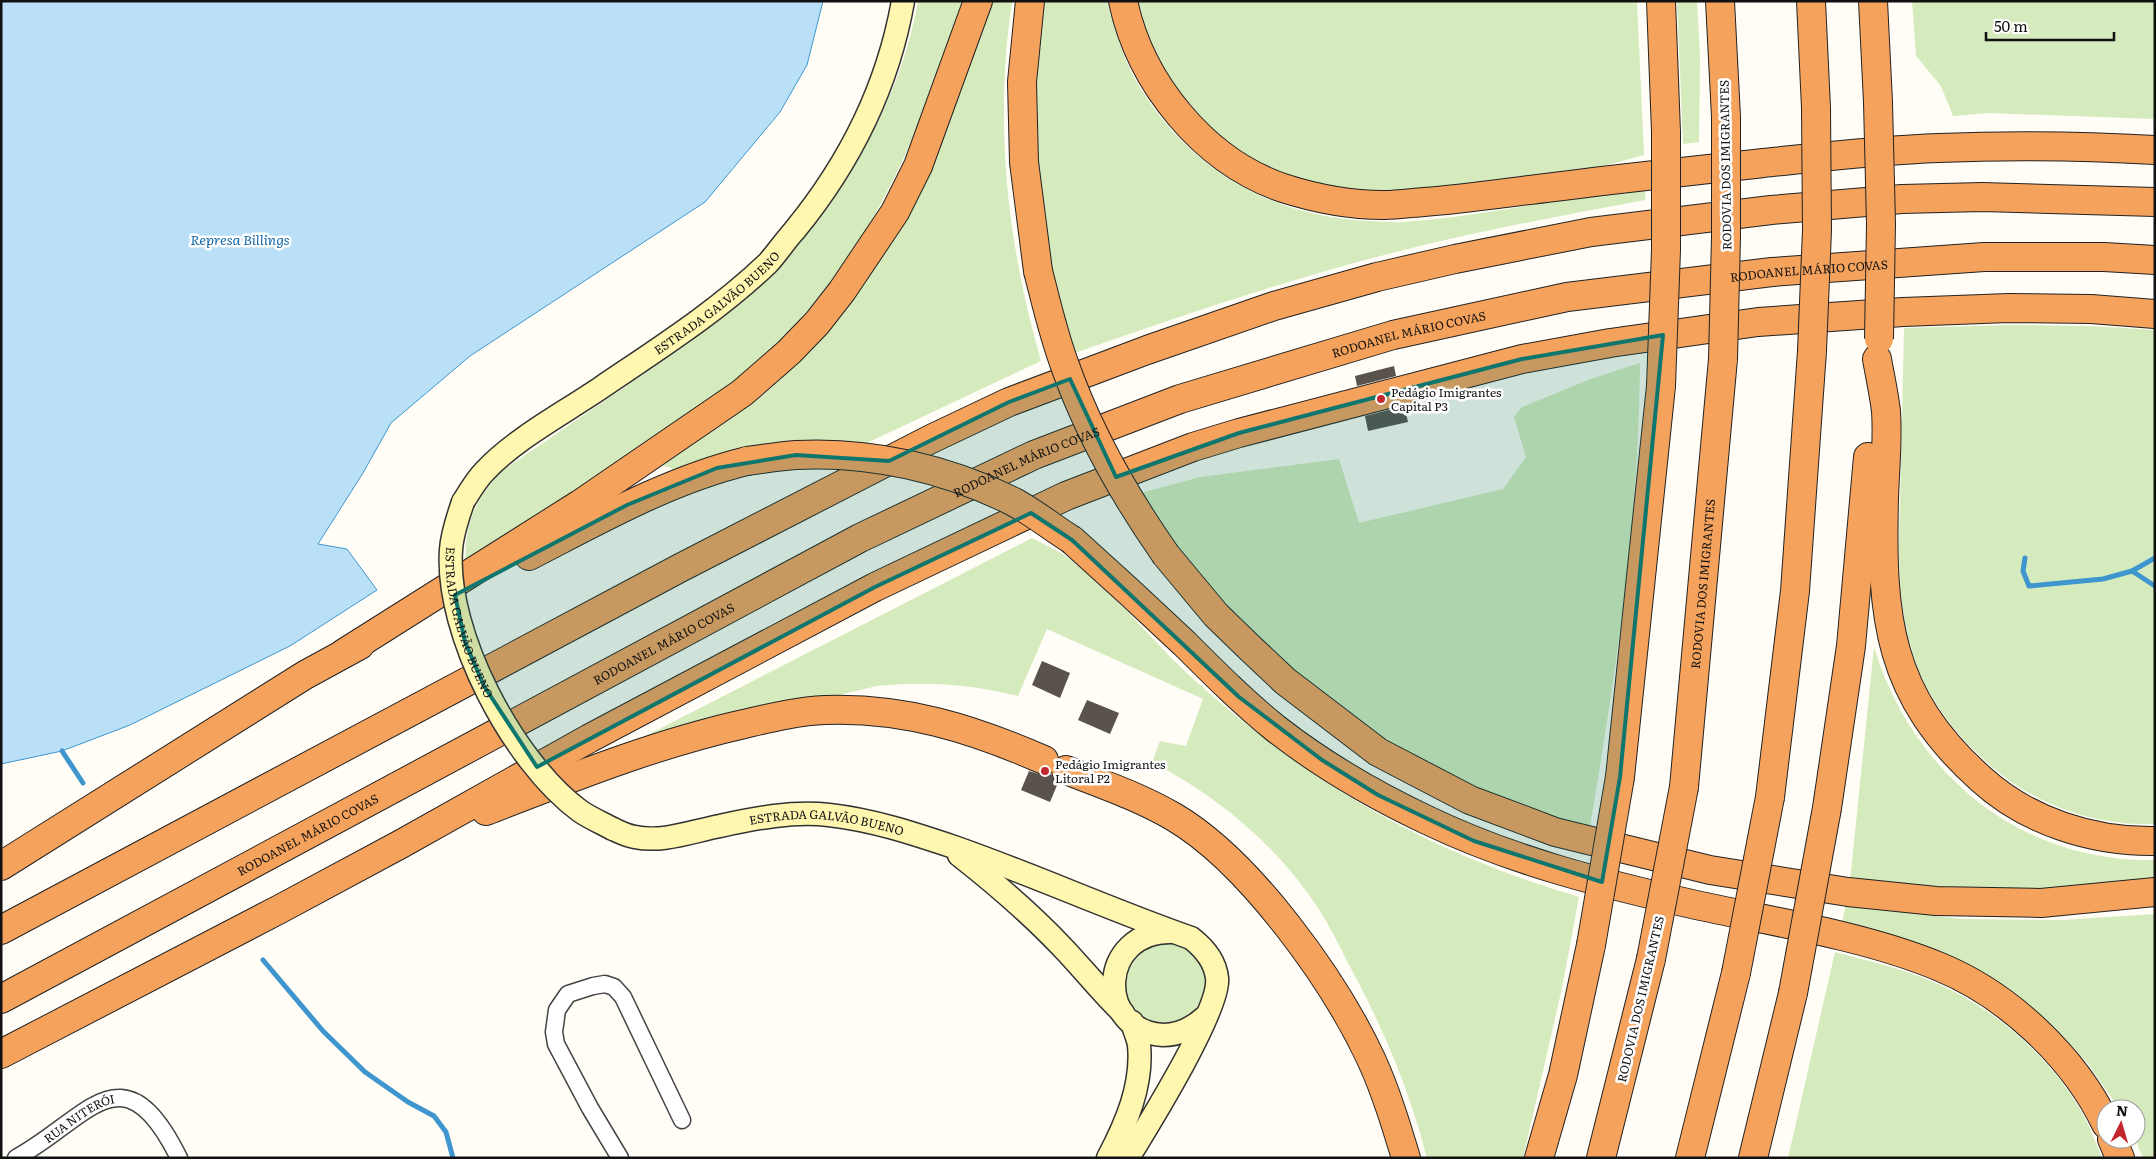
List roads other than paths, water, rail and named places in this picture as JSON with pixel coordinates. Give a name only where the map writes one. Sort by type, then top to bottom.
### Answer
[{"type":"highway","points":[[344,653],[588,498],[742,393],[789,352],[817,323],[842,291],[895,212],[918,166],[978,1]]},
{"type":"highway","points":[[1030,1],[1022,82],[1024,162],[1038,271],[1064,364],[1096,441],[1121,487],[1166,555],[1216,615],[1285,681],[1378,752],[1470,800],[1555,832],[1710,870],[1848,892],[1927,900],[2041,903],[2155,892]]},
{"type":"highway","points":[[1123,1],[1132,32],[1154,79],[1182,118],[1208,144],[1264,180],[1285,188],[1357,203],[1385,205],[1444,200],[1766,163],[1936,148],[2072,146],[2155,150]]},
{"type":"highway","points":[[1656,1],[1662,42]]},
{"type":"highway","points":[[1539,1158],[1563,1075],[1591,945],[1620,777],[1661,386],[1666,250],[1666,132],[1661,1]]},
{"type":"highway","name":"RODOVIA DOS IMIGRANTES","points":[[1600,1158],[1652,958],[1684,787],[1723,359],[1726,117],[1720,1]]},
{"type":"highway","points":[[1690,1158],[1736,973],[1770,797],[1795,591],[1812,351],[1817,230],[1816,108],[1811,1]]},
{"type":"highway","points":[[1753,1158],[1793,993],[1827,808],[1851,646],[1878,349],[1881,224],[1873,1]]},
{"type":"highway","points":[[1,930],[680,568],[931,439],[1009,402],[1147,350],[1274,306],[1377,276],[1591,232],[1771,210],[1902,199],[1982,197],[2155,202]]},
{"type":"highway","name":"RODOANEL MÁRIO COVAS","points":[[1,999],[860,538],[1034,455],[1180,399],[1393,334],[1567,297],[1772,272],[1984,257],[2104,257],[2155,260]]},
{"type":"highway","points":[[1,1054],[401,844],[590,738],[875,587],[1066,496],[1212,441],[1522,359],[1610,343],[1758,322],[1903,312],[2009,308],[2090,309],[2155,314]]},
{"type":"highway","points":[[1878,349],[1886,412],[1883,562],[1886,603],[1892,643],[1913,697],[1931,725],[1962,761],[1994,791],[2020,808],[2057,826],[2104,836],[2155,841]]},
{"type":"highway","points":[[1,866],[305,675],[627,505],[695,476],[747,461],[796,455],[842,456],[899,462],[976,485],[1016,503],[1072,540],[1275,728],[1378,795],[1426,820],[1474,841],[1557,870],[1694,904],[1839,936],[1938,966],[1985,991],[2029,1025],[2055,1050],[2080,1079],[2096,1107]]},
{"type":"highway","points":[[401,844],[609,763],[693,736],[770,718],[824,710],[874,711],[931,720],[972,731],[1138,798],[1174,817],[1207,841],[1235,866],[1291,931],[1331,988],[1375,1070],[1395,1121],[1406,1158]]},
{"type":"main road","name":"ESTRADA GALVÃO BUENO","points":[[903,1],[898,29],[883,79],[845,160],[812,209],[768,262],[725,300],[664,345],[517,444],[486,471],[463,502],[453,535],[451,567],[457,611],[465,642],[484,686],[517,742],[562,796],[581,812],[613,829],[635,837],[664,838],[769,817],[796,814],[827,815],[897,828],[996,862],[1191,938],[1204,948],[1213,962],[1218,979],[1216,996],[1178,1073],[1128,1158]]},
{"type":"main road","name":"ESTRADA GALVÃO BUENO","points":[[946,845],[1009,894],[1065,950],[1127,1018],[1141,1029],[1155,1034],[1170,1035],[1185,1031],[1198,1024],[1208,1014]]},
{"type":"main road","name":"ESTRADA GALVÃO BUENO","points":[[1108,1158],[1129,1113],[1136,1088],[1139,1044],[1114,991],[1114,975],[1119,959],[1129,946],[1142,936],[1158,932],[1174,932]]},
{"type":"street","points":[[620,1158],[590,1108],[556,1044],[554,1032],[557,1010],[568,994],[605,984],[614,987],[623,997],[682,1120]]},
{"type":"street","name":"RUA NITERÓI","points":[[16,1158],[90,1107],[110,1099],[123,1097],[134,1100],[152,1114],[168,1137],[178,1158]]},
{"type":"water","name":"Represa Billings","points":[[1,1],[823,1],[807,65],[780,112],[705,202],[470,356],[391,423],[363,473],[318,544],[347,549],[377,590],[290,646],[130,725],[62,751],[1,764]]},
{"type":"waterway","points":[[2025,558],[2023,571],[2029,586],[2103,579],[2132,571],[2155,558]]},
{"type":"waterway","points":[[2132,571],[2155,586]]},
{"type":"waterway","points":[[62,751],[83,783]]},
{"type":"waterway","points":[[263,960],[323,1031],[365,1072],[408,1102],[434,1116],[446,1132],[453,1158]]},
{"type":"place","name":"Pedágio Imigrantes Capital P3","points":[[1381,399]]},
{"type":"place","name":"Pedágio Imigrantes Litoral P2","points":[[1045,771]]}]
